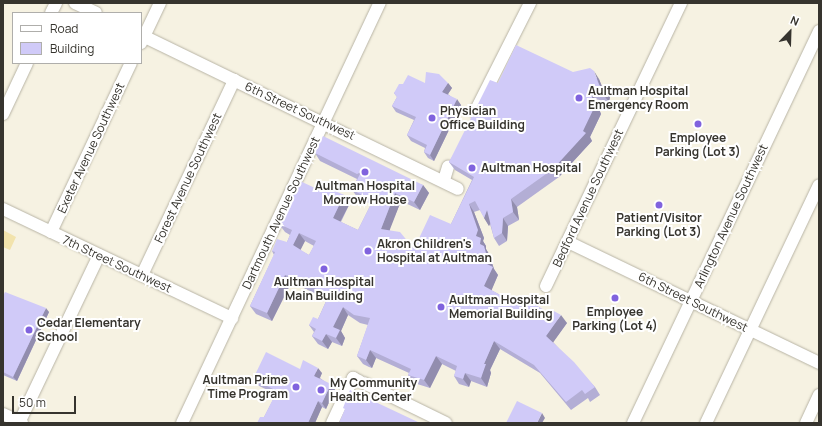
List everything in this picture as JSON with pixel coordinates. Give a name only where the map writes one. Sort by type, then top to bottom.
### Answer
[{"type":"street","points":[[52,12],[56,3]]},
{"type":"street","points":[[76,3],[94,12]]},
{"type":"street","points":[[142,38],[160,3]]},
{"type":"street","name":"Dartmouth Avenue Southwest","points":[[182,423],[380,3]]},
{"type":"street","points":[[470,122],[489,81],[493,79],[530,3]]},
{"type":"street","name":"Bedford Avenue Southwest","points":[[546,286],[681,3]]},
{"type":"street","name":"Arlington Avenue Southwest","points":[[633,423],[819,31]]},
{"type":"street","name":"6th Street Southwest","points":[[142,38],[324,122],[444,180],[463,192]]},
{"type":"street","points":[[3,114],[27,64]]},
{"type":"street","name":"Exeter Avenue Southwest","points":[[51,232],[131,64]]},
{"type":"street","name":"Forest Avenue Southwest","points":[[142,276],[234,80]]},
{"type":"street","points":[[444,180],[451,162]]},
{"type":"street","points":[[706,423],[819,185]]},
{"type":"street","name":"7th Street Southwest","points":[[3,209],[232,318]]},
{"type":"street","name":"6th Street Southwest","points":[[568,242],[819,363]]},
{"type":"street","points":[[3,414],[20,423],[99,255]]},
{"type":"street","points":[[332,423],[358,381],[446,423]]},
{"type":"street","points":[[806,423],[819,395]]},
{"type":"shaded area","points":[[3,230],[16,237],[10,250],[3,247]]},
{"type":"building","points":[[516,45],[573,72],[590,68],[594,71],[599,85],[604,89],[603,94],[590,91],[595,106],[583,131],[586,133],[553,169],[511,199],[513,212],[503,218],[502,233],[494,238],[487,210],[484,218],[475,201],[469,204],[478,230],[476,236],[481,238],[480,244],[484,246],[488,260],[487,264],[493,267],[484,286],[524,308],[528,300],[549,313],[552,310],[561,315],[546,336],[574,362],[595,387],[585,394],[582,390],[566,402],[534,365],[494,341],[484,364],[486,364],[481,378],[465,373],[463,379],[454,376],[457,366],[436,356],[424,380],[408,375],[411,369],[370,350],[366,360],[357,356],[370,318],[354,315],[343,307],[333,327],[340,330],[336,338],[326,334],[322,341],[312,336],[316,329],[309,325],[313,317],[318,319],[329,295],[285,275],[267,313],[250,306],[275,252],[272,251],[277,239],[287,242],[292,230],[279,224],[300,181],[315,188],[320,184],[344,195],[333,218],[358,230],[373,200],[352,190],[361,172],[357,174],[315,153],[323,136],[423,185],[414,202],[395,193],[381,229],[400,232],[414,249],[430,215],[451,224],[474,177],[449,162],[490,80],[498,83]],"holes":[[[299,233],[316,241],[309,255],[293,245]]]},
{"type":"building","name":"Physician Office Building","points":[[426,72],[439,74],[448,83],[442,92],[457,99],[430,155],[424,152],[427,145],[407,135],[416,117],[392,106],[397,97],[394,93],[399,84],[403,84],[408,75],[425,83]]},
{"type":"building","points":[[5,292],[46,308],[13,377],[3,372],[3,296]]},
{"type":"building","points":[[266,352],[300,369],[303,360],[318,368],[314,376],[331,384],[322,403],[318,401],[308,423],[257,423],[260,417],[264,417],[277,391],[253,379]]},
{"type":"building","points":[[350,390],[420,423],[339,423],[345,409],[343,408]]},
{"type":"building","points":[[517,401],[542,413],[537,423],[506,423]]},
{"type":"place","name":"Aultman Hospital Emergency Room","points":[[579,98]]},
{"type":"place","name":"Physician Office Building","points":[[432,118]]},
{"type":"place","name":"Employee Parking (Lot 3)","points":[[698,124]]},
{"type":"place","name":"Aultman Hospital","points":[[472,168]]},
{"type":"place","name":"Aultman Hospital Morrow House","points":[[365,172]]},
{"type":"place","name":"Patient/Visitor Parking (Lot 3)","points":[[659,205]]},
{"type":"place","name":"Akron Children's Hospital at Aultman","points":[[368,251]]},
{"type":"place","name":"Aultman Hospital Main Building","points":[[324,269]]},
{"type":"place","name":"Employee Parking (Lot 4)","points":[[615,298]]},
{"type":"place","name":"Aultman Hospital Memorial Building","points":[[441,307]]},
{"type":"place","name":"Cedar Elementary School","points":[[29,330]]},
{"type":"place","name":"Aultman Prime Time Program","points":[[296,387]]},
{"type":"place","name":"My Community Health Center","points":[[321,390]]}]
